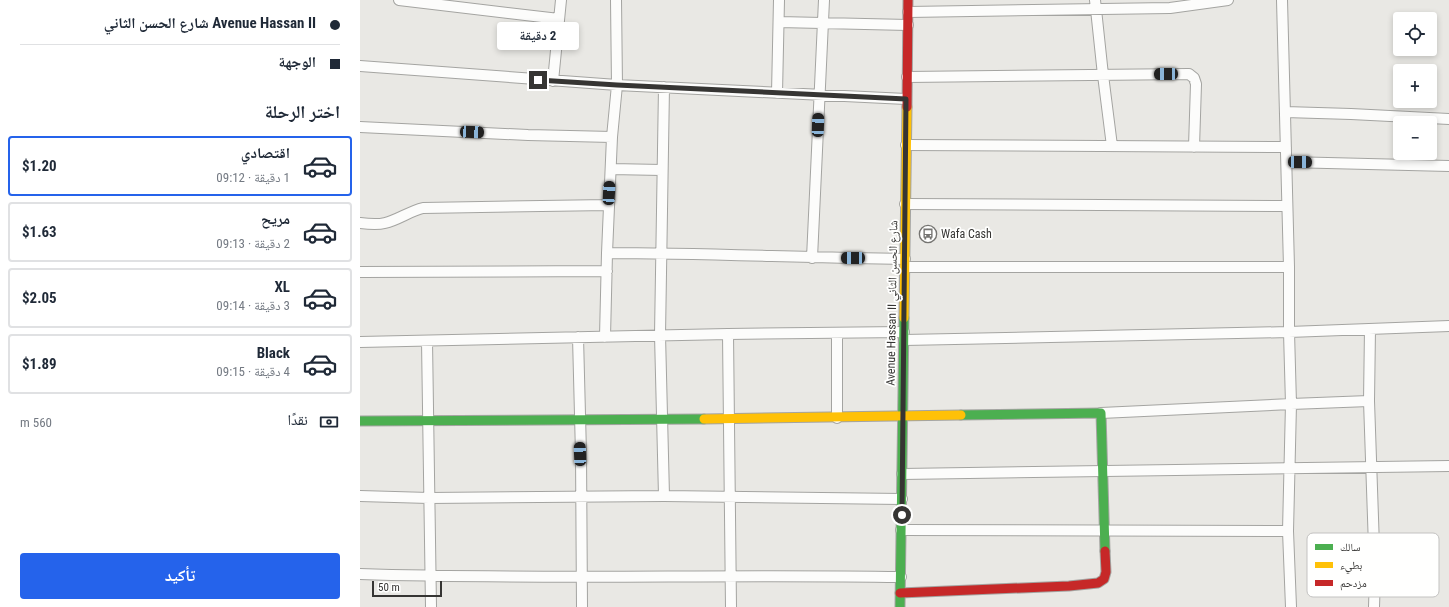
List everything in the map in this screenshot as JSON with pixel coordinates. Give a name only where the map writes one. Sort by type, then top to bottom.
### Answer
[{"type":"street","points":[[399,0],[559,19]]},
{"type":"street","points":[[553,81],[561,0]]},
{"type":"street","points":[[604,337],[608,206],[617,85],[616,0]]},
{"type":"street","points":[[777,94],[779,0]]},
{"type":"street","points":[[812,258],[824,0]]},
{"type":"street","name":"Avenue Hassan II شارع الحسن الثاني","points":[[900,607],[908,0]]},
{"type":"street","points":[[908,12],[1095,4],[1170,8],[1228,0]]},
{"type":"street","points":[[1282,0],[1289,267],[1291,404],[1288,531],[1291,607]]},
{"type":"street","points":[[1095,4],[1112,146]]},
{"type":"street","points":[[779,22],[908,25]]},
{"type":"street","points":[[360,66],[617,85],[777,94],[906,99]]},
{"type":"street","points":[[907,76],[1189,74],[1194,78],[1196,84],[1194,147]]},
{"type":"street","points":[[664,87],[660,336],[664,496]]},
{"type":"street","points":[[1285,112],[1449,119]]},
{"type":"street","points":[[360,127],[528,135],[612,137]]},
{"type":"street","points":[[906,145],[1286,147]]},
{"type":"street","points":[[1287,162],[1449,166]]},
{"type":"street","points":[[610,169],[662,170]]},
{"type":"street","points":[[905,204],[1287,206]]},
{"type":"street","points":[[360,223],[387,223],[413,210],[423,208],[608,206]]},
{"type":"street","points":[[607,253],[661,253],[812,258],[905,263],[1289,267]]},
{"type":"street","points":[[360,272],[607,272]]},
{"type":"street","points":[[360,342],[837,332],[904,336],[1289,332],[1449,326]]},
{"type":"street","points":[[1370,328],[1369,400],[1373,533]]},
{"type":"street","points":[[837,332],[837,418]]},
{"type":"street","points":[[728,334],[729,497],[732,607]]},
{"type":"street","points":[[578,337],[582,607]]},
{"type":"street","points":[[427,341],[431,607]]},
{"type":"street","points":[[360,421],[837,418],[1101,413],[1369,400]]},
{"type":"street","points":[[900,593],[1069,586],[1098,583],[1104,579],[1106,572],[1101,413]]},
{"type":"street","points":[[902,474],[1449,466]]},
{"type":"street","points":[[360,496],[430,498],[580,498],[664,496],[902,499]]},
{"type":"street","points":[[901,530],[1288,531]]},
{"type":"street","points":[[360,574],[430,577],[731,575],[901,576]]},
{"type":"street","points":[[1374,597],[1374,607]]},
{"type":"traffic: fast","points":[[900,607],[904,318]]},
{"type":"traffic: fast","points":[[961,415],[1101,413],[1105,551]]},
{"type":"traffic: fast","points":[[360,421],[704,419]]},
{"type":"traffic: slow","points":[[904,318],[907,107]]},
{"type":"traffic: slow","points":[[704,419],[961,415]]},
{"type":"traffic: jam","points":[[907,107],[908,0]]},
{"type":"traffic: jam","points":[[900,593],[1069,586],[1098,583],[1104,579],[1106,572],[1105,551]]},
{"type":"place","name":"Wafa Cash","points":[[928,234]]},
{"type":"route","points":[[538,80],[777,94],[906,99],[902,515]]}]
